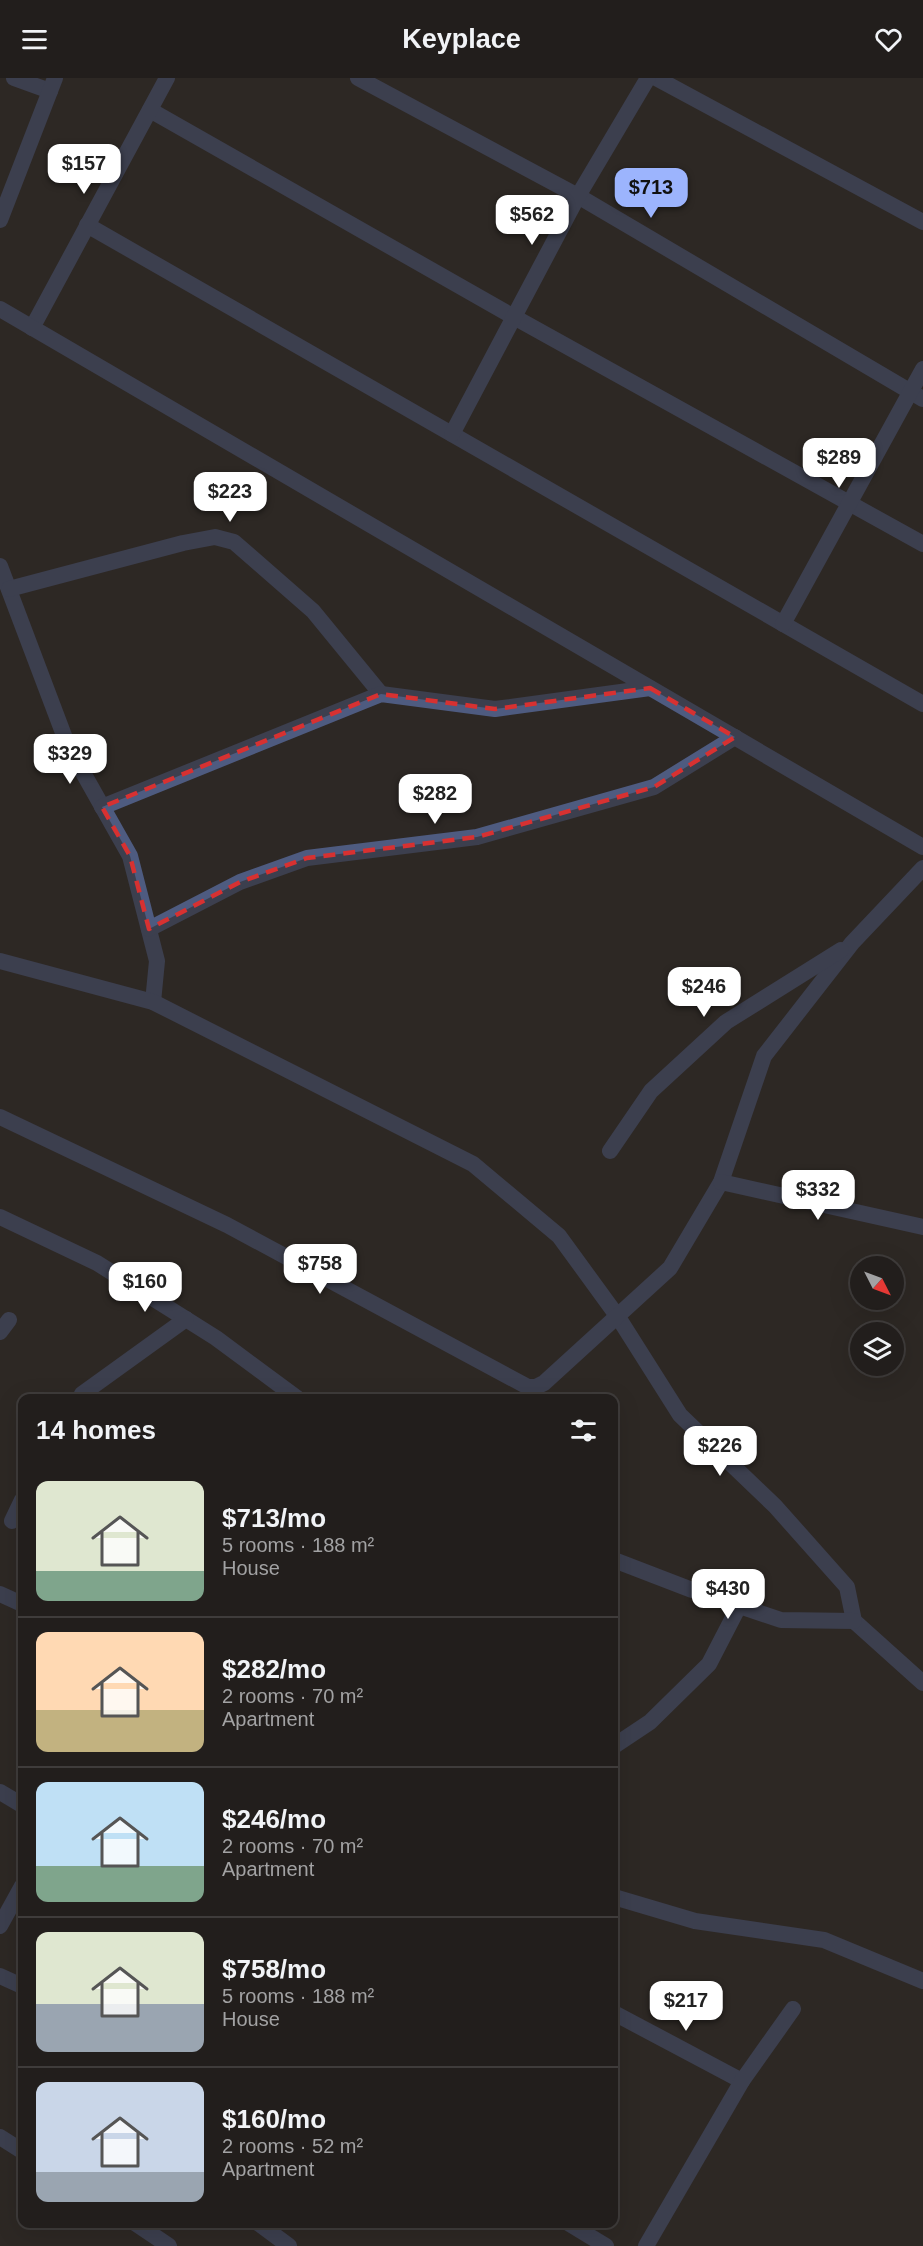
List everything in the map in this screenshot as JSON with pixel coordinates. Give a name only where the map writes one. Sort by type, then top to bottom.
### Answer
[{"type":"street","points":[[0,220],[5,191],[52,84],[14,78]]},
{"type":"street","points":[[32,328],[167,78]]},
{"type":"street","points":[[358,78],[578,196],[917,395]]},
{"type":"street","points":[[452,434],[578,196],[648,78]]},
{"type":"street","points":[[656,78],[923,222]]},
{"type":"street","points":[[150,110],[514,317],[923,544]]},
{"type":"street","points":[[87,225],[923,704]]},
{"type":"street","points":[[0,309],[923,847]]},
{"type":"street","points":[[783,624],[851,503],[917,395],[923,369]]},
{"type":"street","points":[[9,589],[183,543],[214,537],[234,542],[312,611],[381,694]]},
{"type":"street","points":[[0,566],[68,746],[130,856],[157,961],[153,1002]]},
{"type":"street","points":[[102,807],[381,694],[495,709],[650,688]]},
{"type":"street","points":[[149,929],[240,882],[307,858],[477,837],[654,787],[735,737]]},
{"type":"street","points":[[0,1117],[227,1225],[528,1387],[537,1388],[670,1268],[721,1182],[764,1056],[852,943],[923,868]]},
{"type":"street","points":[[610,1151],[651,1090],[726,1022],[852,943]]},
{"type":"street","points":[[0,962],[153,1002],[473,1164],[559,1236],[618,1317],[680,1415],[775,1506],[848,1587],[854,1621],[923,1683]]},
{"type":"street","points":[[721,1182],[923,1227]]},
{"type":"street","points":[[0,1217],[98,1263],[216,1338],[292,1394]]},
{"type":"street","points":[[82,1394],[186,1319]]},
{"type":"street","points":[[12,1521],[18,1508]]},
{"type":"street","points":[[618,1561],[781,1620],[854,1621]]},
{"type":"street","points":[[0,1594],[18,1602]]},
{"type":"street","points":[[618,1743],[650,1722],[709,1664],[739,1606]]},
{"type":"street","points":[[0,1792],[18,1803]]},
{"type":"street","points":[[0,1926],[18,1893]]},
{"type":"street","points":[[618,1899],[695,1921],[824,1940],[923,1981]]},
{"type":"street","points":[[0,1976],[18,1984]]},
{"type":"street","points":[[646,2246],[742,2080],[793,2009]]},
{"type":"street","points":[[618,2015],[742,2080]]},
{"type":"street","points":[[0,2137],[18,2148]]},
{"type":"street","points":[[142,2228],[169,2246]]},
{"type":"street","points":[[265,2228],[289,2246]]},
{"type":"street","points":[[576,2228],[606,2246]]},
{"type":"highlighted area","points":[[650,688],[735,737],[654,787],[477,837],[307,858],[240,882],[149,929],[130,856],[102,807],[381,694],[495,709]]}]
